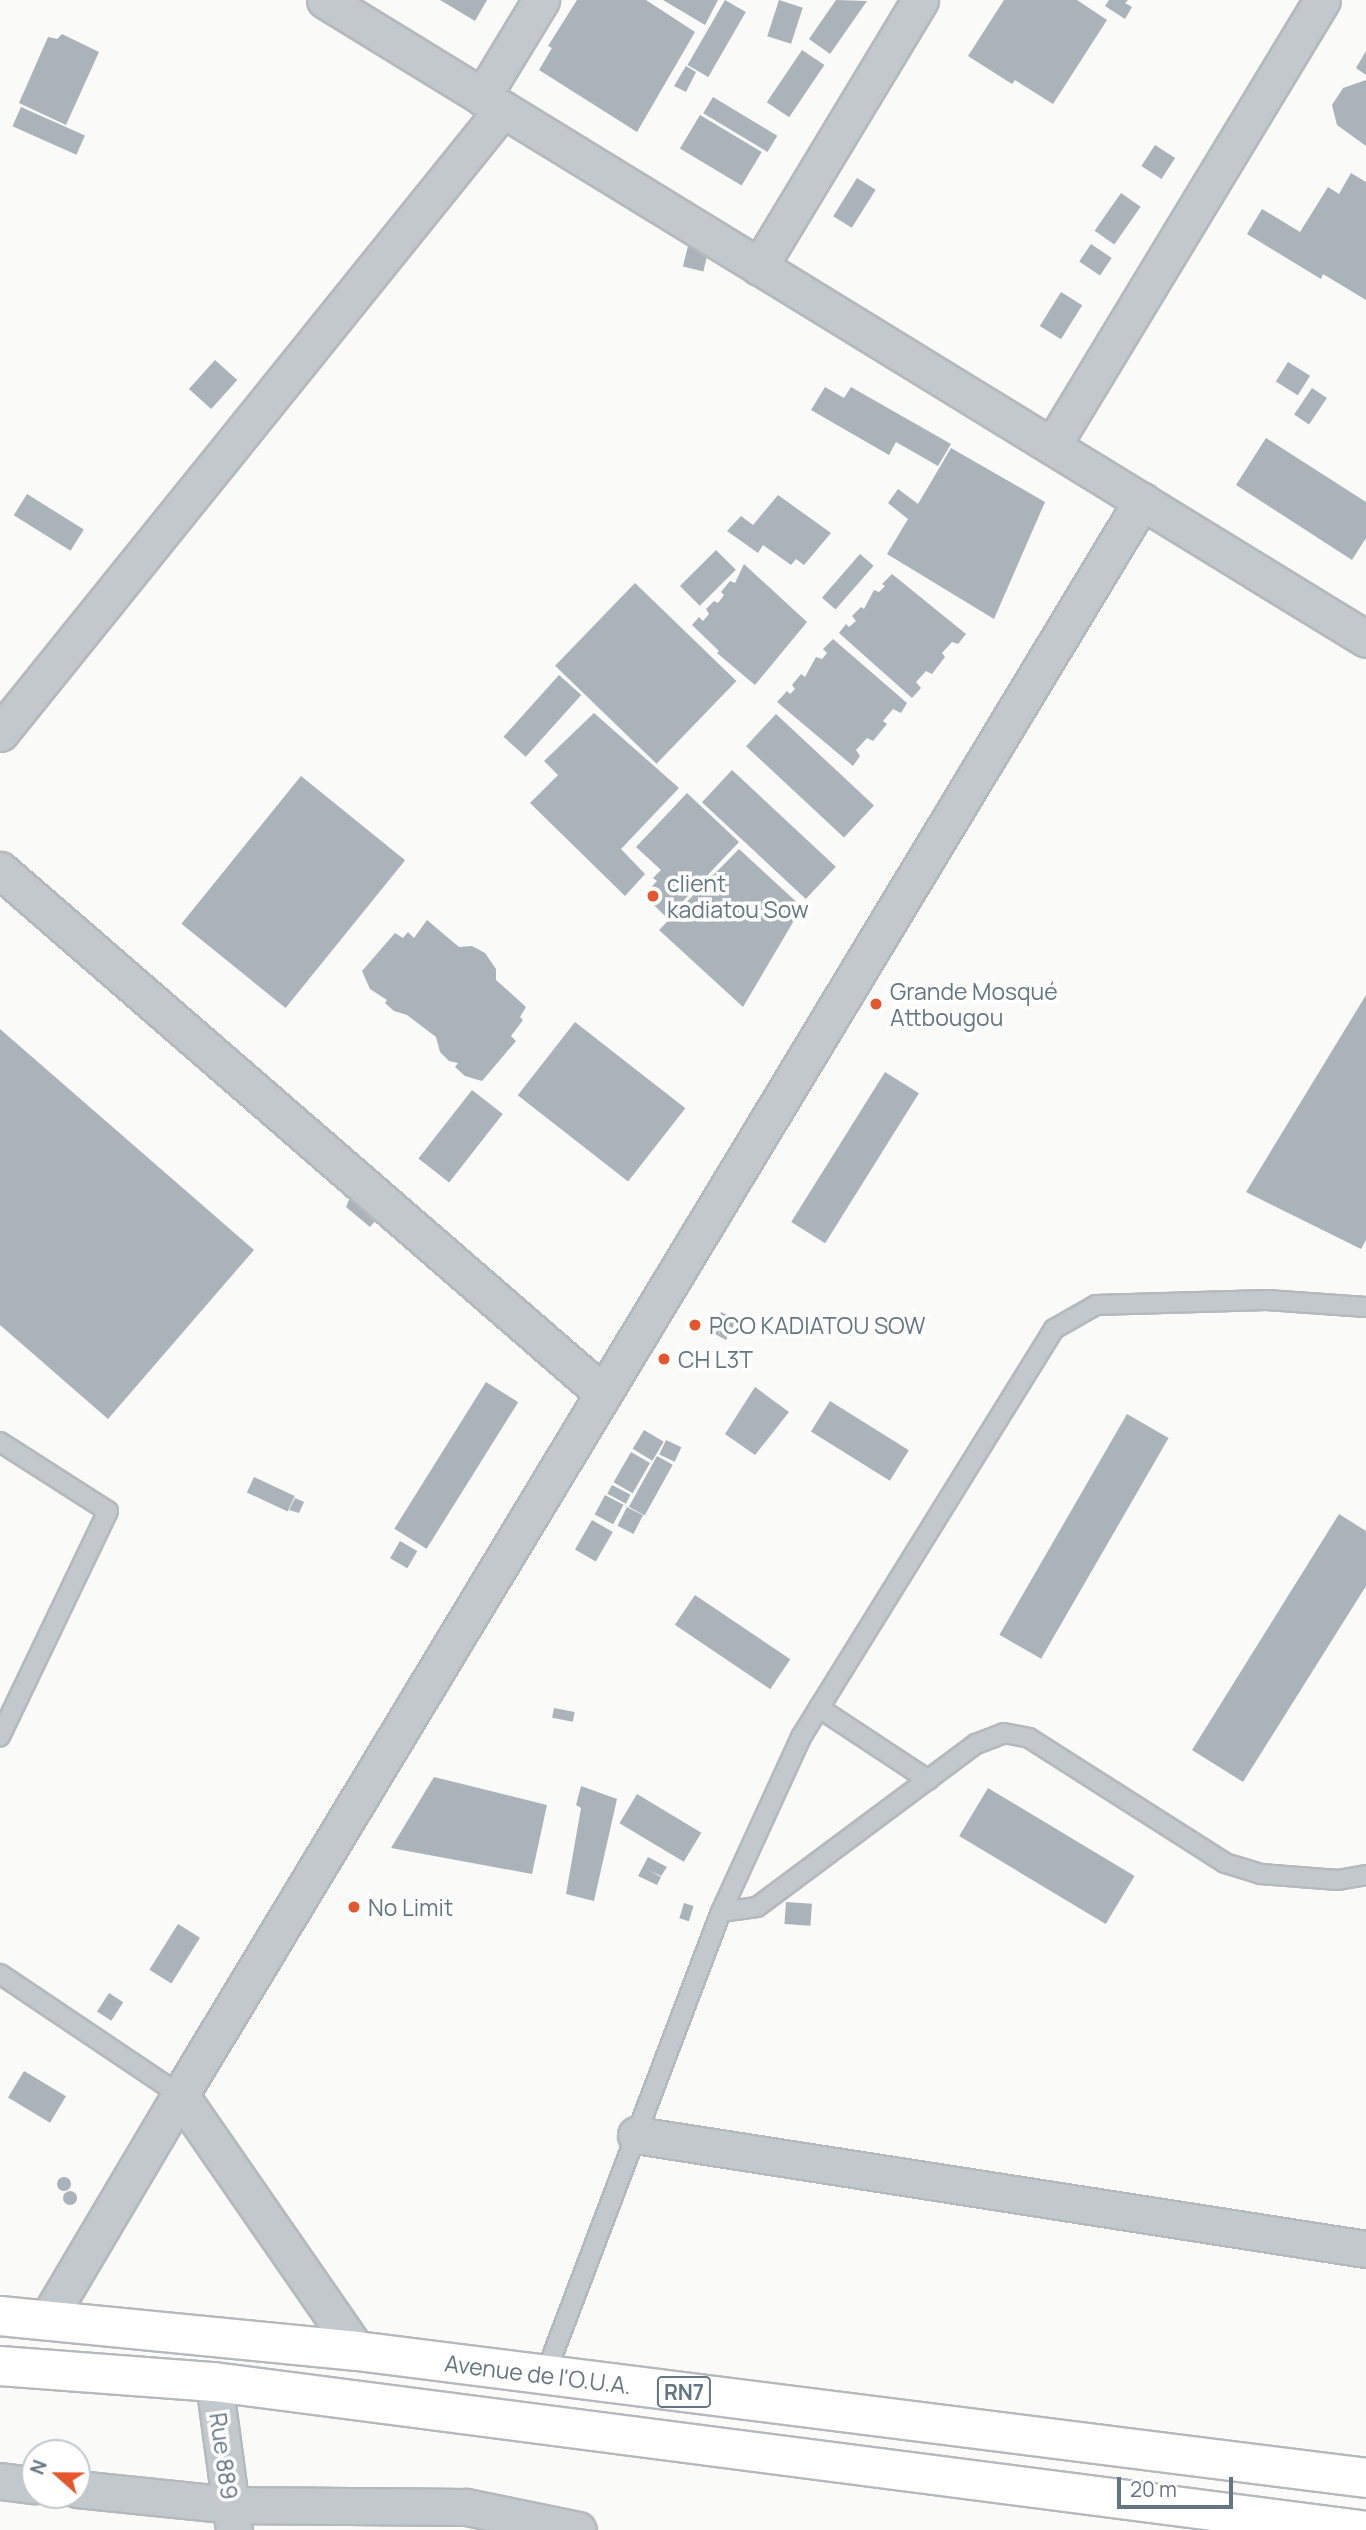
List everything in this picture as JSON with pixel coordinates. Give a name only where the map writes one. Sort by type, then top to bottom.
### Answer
[{"type":"highway","name":"Avenue de l'O.U.A.","points":[[0,2316],[357,2351],[1366,2478]]},
{"type":"highway","name":"RN7","points":[[0,2366],[214,2382],[1360,2530]]},
{"type":"street","points":[[325,0],[1366,639]]},
{"type":"street","points":[[0,733],[493,103],[541,0]]},
{"type":"street","points":[[759,267],[920,0]]},
{"type":"street","points":[[1052,446],[1322,0]]},
{"type":"street","points":[[47,2320],[1142,501]]},
{"type":"street","points":[[0,870],[603,1394]]},
{"type":"street","points":[[180,2095],[357,2351]]},
{"type":"street","points":[[636,2135],[1366,2249]]},
{"type":"street","name":"Rue 889","points":[[214,2382],[233,2517]]},
{"type":"street","points":[[0,2481],[21,2483]]},
{"type":"street","points":[[91,2492],[233,2517],[466,2507],[578,2530]]},
{"type":"lane","points":[[545,2375],[721,1912],[801,1737],[1054,1328],[1096,1305],[1267,1300],[1366,1307]]},
{"type":"lane","points":[[0,1442],[108,1511],[0,1736]]},
{"type":"lane","points":[[819,1708],[928,1780]]},
{"type":"lane","points":[[721,1912],[757,1907],[976,1744],[1004,1733],[1030,1738],[1225,1863],[1262,1874],[1338,1880],[1366,1875]]},
{"type":"lane","points":[[0,1974],[180,2095]]},
{"type":"building","points":[[440,0],[487,0],[475,21]]},
{"type":"building","points":[[577,0],[646,0],[695,32],[637,132],[539,70],[552,48],[548,46]]},
{"type":"building","points":[[663,0],[718,0],[705,25]]},
{"type":"building","points":[[725,0],[746,12],[708,77],[688,65]]},
{"type":"building","points":[[779,0],[803,8],[791,44],[767,36]]},
{"type":"building","points":[[836,0],[867,1],[830,54],[809,39]]},
{"type":"building","points":[[1004,0],[1077,0],[1107,20],[1053,104],[1015,80],[1012,84],[968,56]]},
{"type":"building","points":[[1109,0],[1128,0],[1125,3],[1132,7],[1125,19],[1105,6]]},
{"type":"building","points":[[62,34],[99,52],[66,125],[19,103],[48,37],[57,39]]},
{"type":"building","points":[[802,50],[824,65],[789,117],[767,102]]},
{"type":"building","points":[[1366,51],[1366,75],[1356,68]]},
{"type":"building","points":[[686,66],[696,72],[686,92],[674,86]]},
{"type":"building","points":[[1366,80],[1366,146],[1337,125],[1332,105],[1343,88]]},
{"type":"building","points":[[713,97],[777,136],[768,152],[703,113]]},
{"type":"building","points":[[21,107],[85,135],[76,155],[12,126]]},
{"type":"building","points":[[700,115],[762,152],[742,186],[680,148]]},
{"type":"building","points":[[1155,145],[1175,158],[1162,179],[1141,166]]},
{"type":"building","points":[[1351,173],[1366,182],[1366,300],[1323,274],[1321,279],[1247,234],[1262,209],[1300,232],[1328,187],[1339,194]]},
{"type":"building","points":[[857,178],[876,190],[852,228],[833,216]]},
{"type":"building","points":[[1121,193],[1141,207],[1114,244],[1095,231]]},
{"type":"building","points":[[1091,244],[1112,258],[1100,275],[1079,261]]},
{"type":"building","points":[[688,246],[708,251],[703,271],[683,266]]},
{"type":"building","points":[[1061,292],[1082,305],[1061,339],[1040,326]]},
{"type":"building","points":[[215,360],[237,380],[211,409],[189,389]]},
{"type":"building","points":[[1288,362],[1310,376],[1298,395],[1276,382]]},
{"type":"building","points":[[825,387],[844,398],[851,387],[951,444],[938,466],[896,442],[889,455],[811,410]]},
{"type":"building","points":[[1312,388],[1327,398],[1309,425],[1294,415]]},
{"type":"building","points":[[1266,438],[1366,502],[1366,538],[1352,560],[1236,485]]},
{"type":"building","points":[[951,448],[1045,502],[994,619],[887,554],[908,519],[888,503],[898,489],[918,504]]},
{"type":"building","points":[[27,494],[84,530],[71,551],[14,515]]},
{"type":"building","points":[[778,495],[831,533],[804,565],[796,559],[791,565],[763,545],[758,553],[727,531],[741,516],[753,525]]},
{"type":"building","points":[[716,550],[736,570],[700,606],[680,586]]},
{"type":"building","points":[[860,554],[874,566],[836,610],[822,598]]},
{"type":"building","points":[[744,564],[807,622],[755,685],[717,653],[719,651],[692,625],[699,617],[703,621],[709,614],[706,609],[714,601],[718,603],[724,595],[721,592],[730,581],[735,583]]},
{"type":"building","points":[[892,574],[966,634],[958,644],[952,642],[942,653],[945,657],[932,674],[926,671],[916,682],[921,688],[912,698],[839,633],[846,624],[849,627],[856,621],[852,616],[861,607],[864,609],[874,590],[879,592],[885,586],[882,584]]},
{"type":"building","points":[[635,583],[736,681],[657,764],[555,666]]},
{"type":"building","points":[[833,639],[907,703],[901,713],[893,709],[883,721],[887,724],[873,741],[867,738],[856,750],[860,756],[853,766],[777,702],[787,691],[790,694],[795,689],[792,685],[801,674],[805,677],[816,657],[822,659],[827,653],[823,649]]},
{"type":"building","points":[[559,675],[581,695],[526,757],[503,737]]},
{"type":"building","points":[[594,713],[679,788],[621,849],[645,874],[625,896],[530,803],[558,775],[544,761]]},
{"type":"building","points":[[776,714],[874,805],[844,838],[746,746]]},
{"type":"building","points":[[732,770],[836,867],[806,899],[702,802]]},
{"type":"building","points":[[301,776],[405,860],[286,1008],[181,924]]},
{"type":"building","points":[[687,793],[739,842],[667,918],[644,895],[657,881],[653,878],[661,870],[636,847]]},
{"type":"building","points":[[739,849],[802,907],[743,1007],[659,930]]},
{"type":"building","points":[[427,920],[459,947],[472,946],[485,953],[496,969],[496,980],[526,1007],[520,1017],[523,1020],[511,1036],[516,1041],[482,1081],[465,1076],[455,1067],[458,1063],[449,1061],[440,1052],[436,1037],[407,1015],[394,1011],[385,1003],[387,1000],[370,989],[362,971],[395,933],[403,938],[408,932],[414,938]]},
{"type":"building","points":[[1366,995],[1366,1240],[1361,1249],[1246,1192]]},
{"type":"building","points":[[575,1022],[685,1108],[628,1181],[518,1095]]},
{"type":"building","points":[[0,1029],[254,1250],[108,1419],[0,1325]]},
{"type":"building","points":[[885,1072],[919,1093],[825,1243],[791,1222]]},
{"type":"building","points":[[472,1090],[503,1114],[449,1183],[418,1159]]},
{"type":"building","points":[[353,1190],[380,1215],[370,1227],[346,1207]]},
{"type":"building","points":[[721,1312],[737,1319],[732,1328],[717,1321]]},
{"type":"building","points":[[714,1321],[722,1324],[718,1335],[710,1332]]},
{"type":"building","points":[[723,1326],[731,1330],[726,1340],[718,1336]]},
{"type":"building","points":[[486,1382],[518,1402],[427,1549],[394,1529]]},
{"type":"building","points":[[755,1387],[789,1412],[755,1455],[725,1434]]},
{"type":"building","points":[[830,1401],[909,1450],[890,1481],[811,1432]]},
{"type":"building","points":[[1127,1414],[1169,1438],[1041,1659],[1000,1635]]},
{"type":"building","points":[[644,1430],[664,1442],[652,1461],[633,1449]]},
{"type":"building","points":[[666,1440],[681,1447],[675,1462],[659,1455]]},
{"type":"building","points":[[631,1452],[650,1463],[633,1493],[614,1482]]},
{"type":"building","points":[[657,1456],[673,1465],[645,1515],[629,1507]]},
{"type":"building","points":[[254,1477],[295,1496],[288,1511],[247,1492]]},
{"type":"building","points":[[612,1485],[631,1495],[626,1504],[607,1494]]},
{"type":"building","points":[[605,1495],[624,1505],[613,1524],[595,1514]]},
{"type":"building","points":[[295,1498],[304,1502],[299,1513],[289,1510]]},
{"type":"building","points":[[627,1507],[643,1515],[634,1534],[617,1526]]},
{"type":"building","points":[[1339,1514],[1366,1531],[1366,1586],[1243,1782],[1192,1750]]},
{"type":"building","points":[[592,1520],[613,1532],[596,1561],[575,1549]]},
{"type":"building","points":[[400,1541],[417,1551],[407,1568],[390,1558]]},
{"type":"building","points":[[695,1595],[790,1659],[770,1689],[675,1625]]},
{"type":"building","points":[[554,1708],[575,1712],[573,1722],[552,1718]]},
{"type":"building","points":[[434,1777],[547,1805],[532,1874],[391,1848]]},
{"type":"building","points":[[581,1786],[617,1799],[594,1901],[566,1894],[581,1808],[576,1805]]},
{"type":"building","points":[[988,1788],[1135,1876],[1106,1924],[959,1836]]},
{"type":"building","points":[[637,1794],[701,1833],[684,1862],[619,1823]]},
{"type":"building","points":[[648,1857],[667,1867],[661,1876],[648,1870],[661,1877],[657,1885],[638,1876]]},
{"type":"building","points":[[786,1902],[812,1904],[810,1926],[784,1924]]},
{"type":"building","points":[[684,1903],[694,1906],[689,1921],[679,1918]]},
{"type":"building","points":[[178,1924],[200,1938],[171,1984],[149,1970]]},
{"type":"building","points":[[109,1993],[123,2002],[111,2021],[97,2011]]},
{"type":"building","points":[[24,2071],[66,2096],[50,2123],[8,2098]]},
{"type":"building","points":[[64,2177],[69,2179],[69,2189],[64,2191],[59,2189],[57,2184],[59,2179]]},
{"type":"building","points":[[67,2191],[73,2191],[77,2198],[73,2205],[67,2205],[63,2201],[63,2195]]},
{"type":"place","name":"client kadiatou Sow","points":[[653,896]]},
{"type":"place","name":"Grande Mosqué Attbougou","points":[[876,1004]]},
{"type":"place","name":"PCO KADIATOU SOW","points":[[695,1325]]},
{"type":"place","name":"CH L3T","points":[[664,1359]]},
{"type":"place","name":"No Limit","points":[[354,1907]]}]
